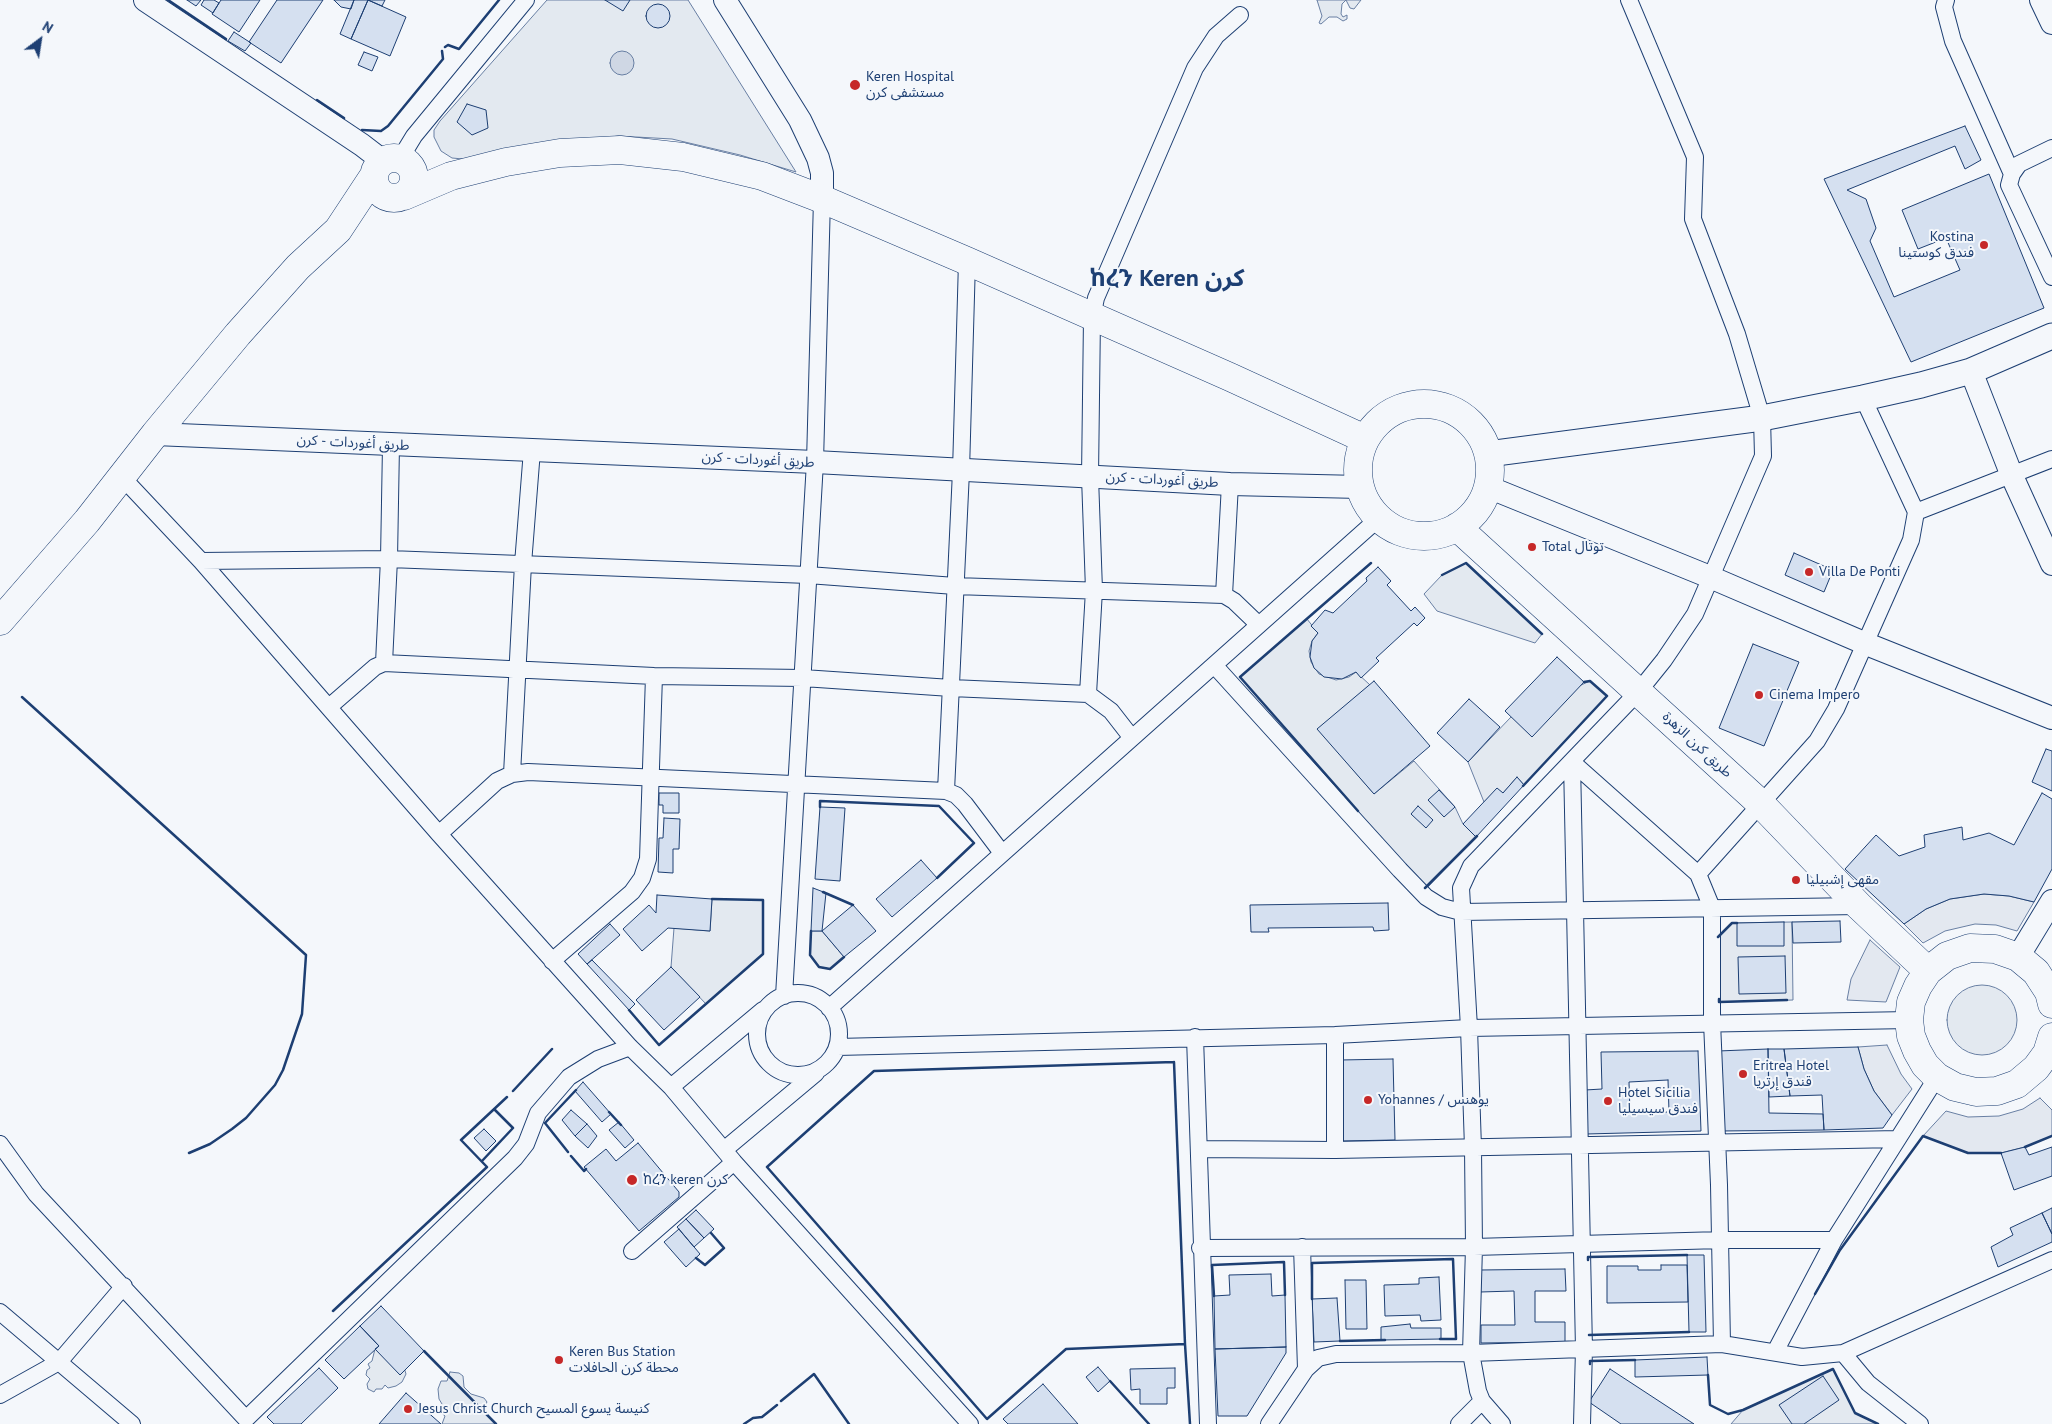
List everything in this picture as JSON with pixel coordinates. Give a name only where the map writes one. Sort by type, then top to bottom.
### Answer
[{"type":"highway","points":[[338,230],[401,197],[451,176],[506,162],[560,153],[620,150],[683,157],[762,176],[822,199],[967,261],[1365,439]]},
{"type":"highway","points":[[389,165],[451,176]]},
{"type":"highway","points":[[389,165],[413,171],[414,182],[412,188],[401,197],[392,199],[380,194],[376,189],[389,165]]},
{"type":"highway","points":[[2,617],[24,596],[87,521],[155,434],[252,320],[298,268],[338,230],[389,165]]},
{"type":"highway","points":[[1416,404],[1432,404],[1462,415],[1474,426],[1483,439],[1488,454],[1490,470],[1488,486],[1481,502],[1471,516],[1457,527],[1444,532],[1417,535],[1390,526],[1379,518],[1368,504],[1360,487],[1358,471],[1360,454],[1365,439],[1374,426],[1393,412],[1416,404]]},
{"type":"highway","name":"طريق كرن الزهرة","points":[[1457,527],[1760,803],[1859,906],[1928,971]]},
{"type":"highway","points":[[2051,996],[2036,972],[2018,957],[1995,949],[1970,948],[1947,956],[1928,971],[1918,986],[1911,1002],[1909,1020],[1911,1036],[1925,1065],[1937,1077],[1955,1087],[1976,1092],[1997,1091],[2044,1074],[2047,1053],[2052,1037]]},
{"type":"main road","points":[[1488,454],[1762,418],[1864,398],[1971,371],[2052,336]]},
{"type":"street","points":[[145,0],[389,165],[526,0]]},
{"type":"street","points":[[725,0],[800,120],[818,158],[822,173],[815,462],[784,996]]},
{"type":"street","points":[[1502,1424],[1482,1401],[1474,1379],[1471,1353],[1474,1247],[1473,1148],[1469,1028],[1461,888],[1471,866],[1639,691],[1695,614],[1763,456],[1762,418],[1737,334],[1693,219],[1695,157],[1629,0]]},
{"type":"street","points":[[1946,0],[1944,7],[1953,41],[2012,174]]},
{"type":"street","points":[[2041,0],[2052,22]]},
{"type":"street","points":[[1088,694],[1094,590],[1090,477],[1092,317],[1096,298],[1195,68],[1216,36],[1240,15]]},
{"type":"street","points":[[2052,148],[2019,164],[2012,174],[2009,185],[2052,278]]},
{"type":"street","points":[[946,790],[961,471],[967,261]]},
{"type":"street","points":[[1971,371],[2012,476],[2052,564]]},
{"type":"street","points":[[1698,874],[1817,741],[1836,709],[1911,540],[1916,512],[1864,398]]},
{"type":"street","name":"طريق أغوردات - كرن","points":[[155,434],[815,462],[1230,484],[1360,487]]},
{"type":"street","points":[[384,663],[389,559],[391,445]]},
{"type":"street","points":[[512,774],[523,564],[532,450]]},
{"type":"street","points":[[1916,512],[2052,459]]},
{"type":"street","points":[[121,476],[201,561],[438,834],[630,1047],[671,1087],[729,1156],[970,1424]]},
{"type":"street","points":[[1224,595],[1230,484]]},
{"type":"street","points":[[1488,486],[1710,577],[1864,644],[2052,718]]},
{"type":"street","points":[[829,1008],[1379,518]]},
{"type":"street","points":[[201,561],[389,559],[808,575],[955,586],[1224,595],[1234,601],[1259,625]]},
{"type":"street","points":[[329,707],[375,667],[384,663],[654,676],[803,678],[951,688],[1088,694],[1111,711],[1132,738]]},
{"type":"street","points":[[1214,665],[1426,897],[1442,907],[1461,912],[1859,906]]},
{"type":"street","points":[[552,961],[632,892],[642,878],[648,860],[654,676]]},
{"type":"street","points":[[1572,762],[1698,874],[1712,908],[1712,1022],[1721,1240],[1722,1344]]},
{"type":"street","points":[[1572,762],[1584,1349],[1582,1424]]},
{"type":"street","points":[[438,834],[497,781],[512,774],[528,772],[946,790],[956,795],[966,804],[1002,854]]},
{"type":"street","points":[[2018,957],[2052,901]]},
{"type":"street","points":[[632,1251],[831,1059],[837,1047],[838,1026],[829,1008],[820,1000],[808,994],[784,996],[766,1007],[671,1087]]},
{"type":"street","points":[[766,1007],[759,1018],[757,1038],[763,1057],[772,1067],[784,1073],[797,1076],[810,1074],[822,1068]]},
{"type":"street","points":[[837,1047],[1335,1035],[1469,1028],[1712,1022],[1909,1020]]},
{"type":"street","points":[[1334,1150],[1335,1035]]},
{"type":"street","points":[[1195,1038],[1200,1248],[1208,1424]]},
{"type":"street","points":[[2,1152],[36,1194],[124,1286],[248,1422],[515,1158],[526,1144],[538,1113],[569,1077],[598,1059],[630,1047]]},
{"type":"street","points":[[1775,1352],[1834,1240],[1937,1077]]},
{"type":"street","points":[[1199,1149],[1334,1150],[1898,1139]]},
{"type":"street","points":[[1200,1248],[1474,1247],[1721,1240],[1834,1240]]},
{"type":"street","points":[[1302,1247],[1306,1369]]},
{"type":"street","points":[[1268,1424],[1306,1369],[1318,1358],[1336,1354],[1471,1353],[1722,1344],[1802,1358],[1843,1352],[2052,1260]]},
{"type":"street","points":[[0,1395],[59,1362],[124,1286]]},
{"type":"street","points":[[0,1312],[132,1424]]},
{"type":"street","points":[[1843,1352],[1868,1383],[1920,1424]]},
{"type":"street","points":[[1458,1424],[1482,1401]]},
{"type":"shaded area","points":[[547,0],[688,0],[796,172],[740,155],[672,139],[618,136],[463,159],[452,158],[441,151],[434,137],[434,130],[440,121]]},
{"type":"shaded area","points":[[1317,0],[1346,0],[1342,4],[1341,14],[1343,17],[1347,15],[1347,19],[1343,21],[1337,17],[1329,17],[1321,24],[1319,23],[1322,16]]},
{"type":"shaded area","points":[[1346,0],[1361,0],[1354,9],[1350,8]]},
{"type":"shaded area","points":[[622,51],[627,52],[633,58],[633,68],[627,74],[622,75],[617,74],[611,68],[610,63],[611,58],[617,52]]},
{"type":"shaded area","points":[[1466,563],[1542,634],[1535,643],[1437,611],[1424,594],[1442,575]]},
{"type":"shaded area","points":[[1307,619],[1318,633],[1312,641],[1309,651],[1311,662],[1319,674],[1336,680],[1349,677],[1356,672],[1370,685],[1318,729],[1374,794],[1414,761],[1455,807],[1463,824],[1476,837],[1426,889],[1240,677]]},
{"type":"shaded area","points":[[1590,681],[1607,696],[1524,785],[1517,777],[1503,793],[1497,789],[1484,802],[1468,762],[1511,717]]},
{"type":"shaded area","points":[[1984,894],[2009,896],[2034,902],[2017,931],[1996,925],[1975,924],[1945,931],[1923,943],[1904,924],[1926,909],[1950,899]]},
{"type":"shaded area","points":[[712,899],[763,900],[763,954],[706,1004],[671,967],[674,928],[710,931]]},
{"type":"shaded area","points":[[1792,922],[1793,1000],[1719,1002],[1717,938],[1732,923]]},
{"type":"shaded area","points":[[811,931],[822,931],[844,957],[830,969],[819,967],[810,955]]},
{"type":"shaded area","points":[[1870,940],[1900,967],[1886,1002],[1847,1000],[1851,979]]},
{"type":"shaded area","points":[[1982,985],[2001,991],[2011,1001],[2017,1020],[2011,1039],[2001,1049],[1982,1055],[1963,1049],[1953,1039],[1947,1020],[1953,1001],[1963,991]]},
{"type":"shaded area","points":[[1887,1045],[1901,1074],[1912,1089],[1892,1115],[1874,1091],[1864,1069],[1858,1047]]},
{"type":"shaded area","points":[[2040,1098],[2052,1110],[2052,1136],[2025,1147],[2001,1153],[1968,1153],[1923,1136],[1946,1111],[1968,1117],[1999,1116],[2023,1109]]},
{"type":"shaded area","points":[[375,1349],[403,1364],[406,1374],[402,1382],[396,1386],[388,1388],[385,1385],[382,1389],[376,1389],[374,1392],[368,1389],[367,1384],[370,1379],[366,1375],[367,1370],[370,1368],[368,1364],[372,1361]]},
{"type":"shaded area","points":[[1833,1369],[1855,1413],[1878,1424],[1731,1424],[1743,1410]]},
{"type":"shaded area","points":[[450,1372],[459,1373],[463,1376],[464,1387],[471,1394],[484,1398],[487,1402],[482,1410],[496,1424],[442,1424],[445,1416],[439,1411],[442,1404],[439,1399],[438,1389],[441,1381],[447,1381]]},
{"type":"building","points":[[187,0],[201,0],[196,6]]},
{"type":"building","points":[[204,0],[214,0],[219,3],[213,13],[201,5]]},
{"type":"building","points":[[221,0],[260,0],[239,32],[212,14]]},
{"type":"building","points":[[277,0],[323,0],[281,63],[249,42]]},
{"type":"building","points":[[334,0],[354,0],[351,9],[341,7]]},
{"type":"building","points":[[354,0],[368,0],[351,39],[340,34]]},
{"type":"building","points":[[368,0],[385,0],[382,6]]},
{"type":"building","points":[[368,0],[406,17],[390,56],[351,39]]},
{"type":"building","points":[[605,0],[630,0],[623,11]]},
{"type":"building","points":[[658,4],[667,7],[670,16],[667,25],[658,28],[649,25],[646,16],[649,7]]},
{"type":"building","points":[[234,32],[251,43],[245,51],[228,41]]},
{"type":"building","points":[[364,52],[378,57],[372,71],[358,65]]},
{"type":"building","points":[[467,104],[486,110],[488,128],[472,135],[457,122]]},
{"type":"building","name":"Kostina فندق كوستينا","points":[[1965,126],[1981,160],[1965,169],[1955,146],[1847,190],[1866,199],[1876,228],[1870,241],[1894,297],[1960,270],[1946,238],[1918,249],[1902,210],[1989,174],[2044,308],[1911,362],[1824,179]]},
{"type":"building","name":"Villa De Ponti","points":[[1794,553],[1833,570],[1824,592],[1785,575]]},
{"type":"building","points":[[1378,567],[1391,581],[1387,585],[1411,611],[1415,607],[1425,618],[1417,626],[1414,623],[1376,658],[1379,661],[1361,678],[1356,672],[1342,679],[1324,677],[1314,668],[1310,657],[1312,641],[1318,633],[1311,626],[1325,610],[1333,613],[1367,581],[1366,578]]},
{"type":"building","name":"Cinema Impero","points":[[1753,644],[1799,662],[1764,746],[1719,728]]},
{"type":"building","points":[[1557,657],[1584,682],[1532,737],[1505,711]]},
{"type":"building","points":[[1374,681],[1430,746],[1374,794],[1317,729]]},
{"type":"building","points":[[1469,699],[1500,727],[1468,762],[1437,733]]},
{"type":"building","points":[[2046,749],[2052,751],[2052,791],[2032,782]]},
{"type":"building","points":[[1517,777],[1524,785],[1476,837],[1463,824],[1497,788],[1503,793]]},
{"type":"building","points":[[1439,790],[1455,807],[1444,817],[1428,800]]},
{"type":"building","points":[[659,793],[679,793],[679,813],[663,813],[663,805],[659,805]]},
{"type":"building","points":[[2042,793],[2052,799],[2052,869],[2034,902],[2009,896],[1984,894],[1950,899],[1926,909],[1904,924],[1845,869],[1876,835],[1899,856],[1925,847],[1924,835],[1962,827],[1963,840],[1989,833],[2014,845]]},
{"type":"building","points":[[1418,806],[1433,820],[1426,828],[1411,814]]},
{"type":"building","points":[[820,807],[845,808],[840,881],[815,879]]},
{"type":"building","points":[[664,818],[680,819],[679,849],[673,849],[673,873],[658,872],[659,838],[663,838]]},
{"type":"building","points":[[921,860],[937,878],[892,917],[876,899]]},
{"type":"building","points":[[813,888],[826,893],[822,931],[811,931]]},
{"type":"building","points":[[657,895],[712,899],[710,931],[668,928],[642,951],[623,929],[649,905],[656,913]]},
{"type":"building","points":[[1388,903],[1389,930],[1374,931],[1373,927],[1268,928],[1269,932],[1251,932],[1250,905]]},
{"type":"building","points":[[853,905],[876,931],[844,957],[822,931]]},
{"type":"building","points":[[1840,921],[1841,942],[1793,943],[1792,922]]},
{"type":"building","points":[[1784,922],[1784,946],[1737,946],[1737,923]]},
{"type":"building","points":[[610,924],[620,935],[587,964],[578,954]]},
{"type":"building","points":[[1785,956],[1786,993],[1739,994],[1738,957]]},
{"type":"building","points":[[592,960],[635,1004],[629,1010],[587,964]]},
{"type":"building","points":[[671,967],[700,997],[664,1030],[636,1000]]},
{"type":"building","points":[[1858,1047],[1864,1069],[1874,1091],[1892,1115],[1883,1128],[1824,1130],[1822,1095],[1790,1096],[1784,1049]]},
{"type":"building","name":"Eritrea Hotel قندق إرتريا","points":[[1768,1049],[1769,1113],[1823,1114],[1824,1130],[1719,1131],[1718,1051]]},
{"type":"building","points":[[1768,1049],[1784,1049],[1790,1096],[1769,1097]]},
{"type":"building","name":"Hotel Sicilia فندق سيسيليا","points":[[1698,1051],[1701,1131],[1586,1134],[1585,1090],[1602,1089],[1601,1052]],"holes":[[[1668,1080],[1669,1112],[1630,1113],[1629,1082]]]},
{"type":"building","name":"Yohannes / يوهنس","points":[[1393,1059],[1395,1140],[1342,1141],[1340,1060]]},
{"type":"building","points":[[583,1082],[611,1114],[602,1122],[575,1091]]},
{"type":"building","points":[[571,1110],[587,1124],[575,1136],[562,1120]]},
{"type":"building","points":[[619,1122],[634,1140],[625,1148],[609,1130]]},
{"type":"building","points":[[587,1124],[597,1136],[588,1148],[575,1136]]},
{"type":"building","points":[[484,1129],[496,1141],[486,1151],[474,1138]]},
{"type":"building","name":"ከረን keren كرن","points":[[638,1143],[679,1192],[679,1197],[639,1231],[584,1167],[606,1149],[616,1161]]},
{"type":"building","points":[[2025,1147],[2029,1155],[2052,1147],[2052,1176],[2014,1190],[2001,1153]]},
{"type":"building","points":[[2052,1208],[2052,1234],[2042,1213]]},
{"type":"building","points":[[696,1210],[714,1229],[704,1238],[686,1219]]},
{"type":"building","points":[[2042,1213],[2052,1234],[2052,1242],[1998,1267],[1991,1247],[2013,1235],[2010,1228]]},
{"type":"building","points":[[686,1219],[704,1238],[694,1247],[677,1227]]},
{"type":"building","points":[[679,1229],[700,1254],[686,1267],[664,1242]]},
{"type":"building","points":[[1687,1255],[1704,1255],[1706,1332],[1689,1332]]},
{"type":"building","points":[[1661,1265],[1687,1265],[1688,1302],[1607,1303],[1607,1266],[1638,1266],[1638,1270],[1661,1270]]},
{"type":"building","points":[[1565,1269],[1566,1291],[1535,1291],[1535,1322],[1565,1322],[1565,1342],[1481,1343],[1481,1325],[1515,1325],[1514,1291],[1480,1292],[1480,1270]]},
{"type":"building","points":[[1271,1274],[1272,1296],[1285,1295],[1286,1347],[1215,1349],[1214,1296],[1230,1295],[1229,1275]]},
{"type":"building","points":[[1439,1277],[1441,1320],[1421,1321],[1420,1315],[1385,1316],[1384,1285],[1419,1284],[1419,1278]]},
{"type":"building","points":[[1345,1280],[1366,1280],[1367,1329],[1346,1329]]},
{"type":"building","points":[[1337,1298],[1340,1341],[1314,1342],[1312,1299]]},
{"type":"building","points":[[381,1306],[424,1351],[400,1375],[375,1349],[379,1346],[360,1326]]},
{"type":"building","points":[[1410,1324],[1411,1328],[1441,1328],[1441,1339],[1381,1340],[1381,1327]]},
{"type":"building","points":[[360,1326],[379,1346],[344,1379],[325,1360]]},
{"type":"building","points":[[1286,1347],[1286,1353],[1247,1416],[1218,1416],[1215,1349]]},
{"type":"building","points":[[1707,1357],[1708,1375],[1635,1377],[1635,1360]]},
{"type":"building","points":[[1098,1367],[1110,1381],[1098,1392],[1086,1377]]},
{"type":"building","points":[[319,1368],[338,1388],[301,1424],[274,1424],[267,1417]]},
{"type":"building","points":[[1175,1368],[1175,1388],[1167,1388],[1167,1404],[1140,1404],[1140,1389],[1131,1390],[1130,1369]]},
{"type":"building","points":[[1610,1369],[1694,1424],[1621,1424],[1589,1402]]},
{"type":"building","points":[[1823,1376],[1839,1400],[1804,1424],[1792,1424],[1779,1405]]},
{"type":"building","points":[[1043,1384],[1078,1424],[1008,1424],[1003,1419]]},
{"type":"building","name":"Jesus Christ Church كنيسة يسوع المسيح","points":[[406,1393],[441,1424],[379,1424]]},
{"type":"wall","points":[[168,0],[226,39]]},
{"type":"wall","points":[[445,47],[448,45],[459,49],[499,0]]},
{"type":"wall","points":[[362,130],[381,131],[388,126],[443,59],[442,51]]},
{"type":"wall","points":[[317,100],[344,118]]},
{"type":"wall","points":[[1358,811],[1240,677],[1371,563]]},
{"type":"wall","points":[[1442,575],[1466,563],[1542,634]]},
{"type":"wall","points":[[1523,786],[1607,696],[1590,681],[1584,682]]},
{"type":"wall","points":[[22,697],[306,955],[302,1014],[283,1070],[275,1085],[246,1118],[210,1144],[189,1153]]},
{"type":"wall","points":[[820,807],[820,801],[939,806],[974,843],[937,878]]},
{"type":"wall","points":[[1425,888],[1477,836]]},
{"type":"wall","points":[[823,892],[853,905]]},
{"type":"wall","points":[[629,1010],[659,1045],[763,954],[763,900],[712,899]]},
{"type":"wall","points":[[1718,937],[1732,923],[1737,923]]},
{"type":"wall","points":[[811,931],[810,955],[819,967],[830,969],[844,957]]},
{"type":"wall","points":[[1719,999],[1719,1002],[1787,1000]]},
{"type":"wall","points":[[513,1091],[552,1049]]},
{"type":"wall","points":[[1174,1062],[1185,1344],[1066,1349],[987,1419],[767,1167],[874,1071],[1174,1062]]},
{"type":"wall","points":[[568,1152],[545,1123],[576,1090]]},
{"type":"wall","points":[[333,1311],[487,1167],[461,1140],[507,1097]]},
{"type":"wall","points":[[482,1161],[513,1128],[494,1109]]},
{"type":"wall","points":[[609,1112],[621,1125]]},
{"type":"wall","points":[[1815,1294],[1840,1250],[1923,1136],[1968,1153],[2001,1153]]},
{"type":"wall","points":[[2025,1147],[2052,1136]]},
{"type":"wall","points":[[571,1156],[584,1171],[586,1169]]},
{"type":"wall","points":[[696,1258],[705,1265],[724,1248],[711,1233]]},
{"type":"wall","points":[[1588,1260],[1588,1257],[1687,1255]]},
{"type":"wall","points":[[1312,1299],[1312,1263],[1453,1259],[1456,1339],[1440,1339]]},
{"type":"wall","points":[[1214,1296],[1212,1265],[1284,1262],[1285,1295]]},
{"type":"wall","points":[[1589,1335],[1689,1332]]},
{"type":"wall","points":[[1340,1341],[1385,1340]]},
{"type":"wall","points":[[1185,1344],[1190,1424]]},
{"type":"wall","points":[[424,1351],[496,1424]]},
{"type":"wall","points":[[1590,1364],[1590,1361],[1635,1360]]},
{"type":"wall","points":[[1708,1375],[1710,1405],[1728,1414],[1743,1410],[1833,1369],[1855,1413],[1878,1424]]},
{"type":"wall","points":[[781,1401],[814,1374],[849,1424]]},
{"type":"wall","points":[[1110,1381],[1149,1424]]},
{"type":"wall","points":[[744,1424],[753,1418],[762,1417],[777,1405]]},
{"type":"place","name":"Keren Hospital مستشفى كرن","points":[[855,85]]},
{"type":"place","name":"Kostina فندق كوستينا","points":[[1984,245]]},
{"type":"place","name":"Total توتال","points":[[1532,547]]},
{"type":"place","name":"Villa De Ponti","points":[[1809,572]]},
{"type":"place","name":"Cinema Impero","points":[[1759,695]]},
{"type":"place","name":"مقهى إشبيليا","points":[[1796,880]]},
{"type":"place","name":"Eritrea Hotel قندق إرتريا","points":[[1743,1074]]},
{"type":"place","name":"Yohannes / يوهنس","points":[[1368,1100]]},
{"type":"place","name":"Hotel Sicilia فندق سيسيليا","points":[[1608,1101]]},
{"type":"place","name":"ከረን keren كرن","points":[[632,1180]]},
{"type":"place","name":"Keren Bus Station محطة كرن الحافلات","points":[[559,1360]]},
{"type":"place","name":"Jesus Christ Church كنيسة يسوع المسيح","points":[[408,1409]]},
{"type":"district","name":"ከረን Keren كرن","points":[[1167,279]]}]
